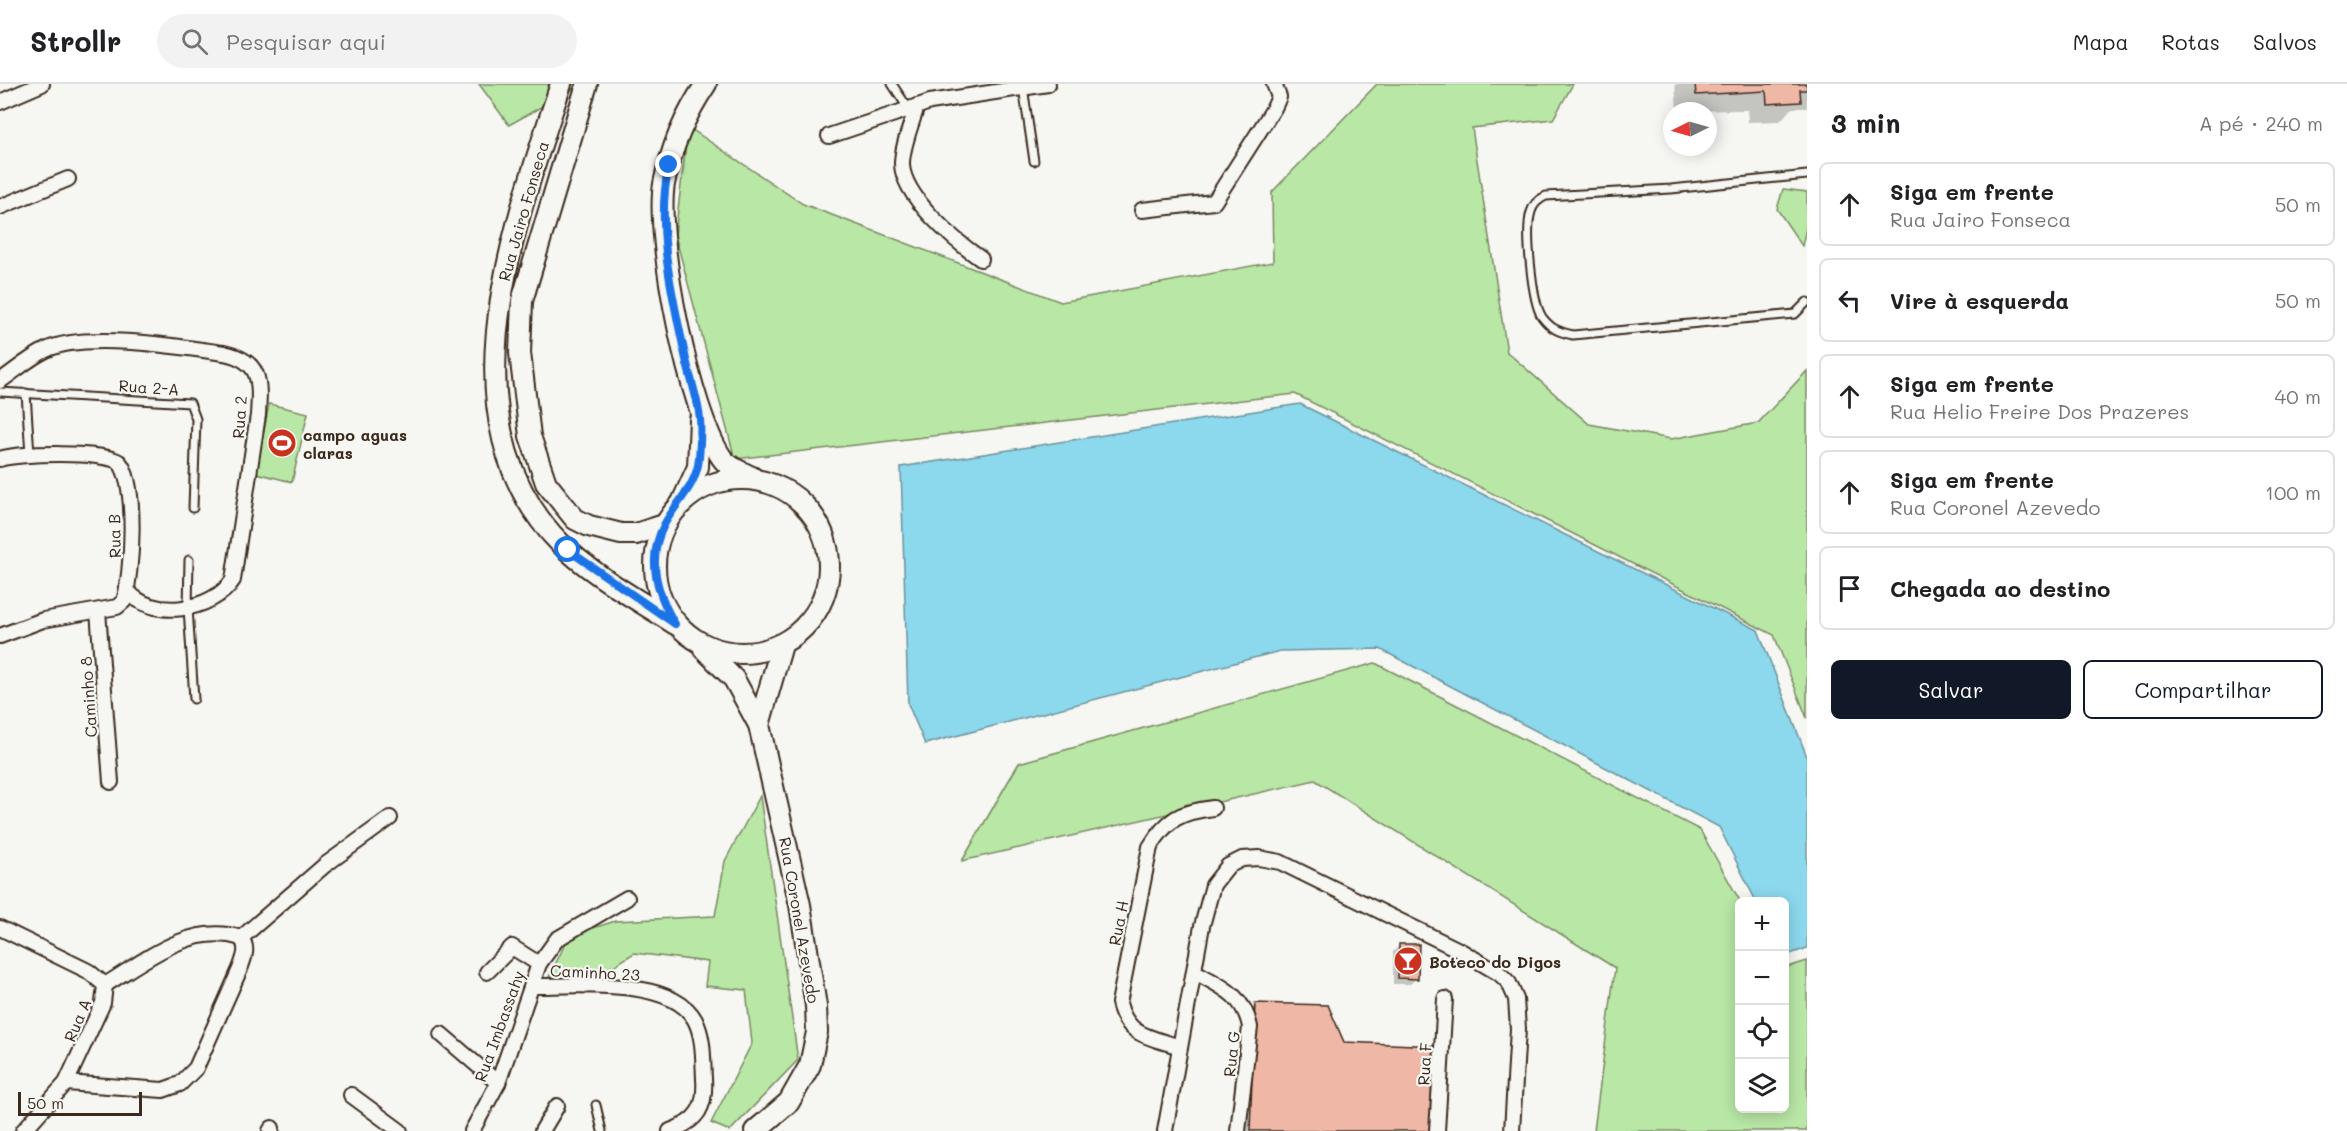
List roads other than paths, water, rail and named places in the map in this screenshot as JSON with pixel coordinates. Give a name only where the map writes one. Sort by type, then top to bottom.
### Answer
[{"type":"main road","name":"Rua Jairo Fonseca","points":[[561,84],[513,238],[500,298],[497,380],[505,446],[510,468],[521,489],[558,541],[629,594],[675,624]]},
{"type":"main road","name":"Rua Jairo Fonseca","points":[[587,84],[522,301],[520,353],[530,435],[546,483],[575,519],[599,529],[621,534],[636,534],[664,525]]},
{"type":"main road","points":[[695,641],[716,651],[738,655],[760,653],[782,645],[801,631],[817,612],[826,590],[829,566],[827,550],[816,519],[801,501],[780,487],[732,467],[722,459],[700,413],[671,283],[663,198],[676,141],[688,112],[706,84]]},
{"type":"main road","points":[[700,413],[698,467],[682,501],[664,525],[655,550],[654,576],[661,602],[675,624],[734,679],[759,725]]},
{"type":"main road","points":[[682,501],[705,486],[730,478],[757,479]]},
{"type":"main road","points":[[759,725],[782,645]]},
{"type":"main road","name":"Rua Coronel Azevedo","points":[[755,1131],[779,1113],[803,1081],[810,1065],[817,1032],[816,1006],[805,929],[759,725]]},
{"type":"street","points":[[0,102],[42,84]]},
{"type":"street","points":[[1142,210],[1214,202],[1274,108],[1279,97],[1275,84]]},
{"type":"street","points":[[829,136],[913,107],[967,94],[1036,85]]},
{"type":"street","points":[[913,107],[902,161],[908,186],[953,240],[981,259]]},
{"type":"street","points":[[0,207],[68,179]]},
{"type":"street","name":"Rua 2","points":[[0,381],[47,349],[68,343],[115,342],[214,351],[236,355],[249,361],[256,376],[258,415],[233,580],[223,592],[208,601],[188,608],[143,604],[135,600],[127,590]]},
{"type":"street","name":"Rua B","points":[[0,459],[30,455],[99,457],[115,459],[123,466],[128,484],[131,524],[131,560],[127,590]]},
{"type":"street","points":[[0,636],[42,620],[117,607],[124,601],[127,590]]},
{"type":"street","name":"Caminho 8","points":[[98,611],[111,782]]},
{"type":"street","name":"Rua H","points":[[1180,1047],[1139,1034],[1128,1026],[1119,1003],[1150,847],[1161,828],[1176,817],[1213,808]]},
{"type":"street","points":[[241,938],[325,865],[390,818]]},
{"type":"street","points":[[1164,1131],[1213,885],[1228,866],[1242,859],[1258,858],[1280,862],[1461,951],[1509,983],[1515,999],[1518,1029],[1512,1131]]},
{"type":"street","name":"Rua Imbassahy","points":[[472,1131],[498,1083],[534,986],[539,964],[557,939],[627,898]]},
{"type":"street","name":"Rua A","points":[[0,928],[88,971],[105,985],[103,1003],[66,1083],[22,1131]]},
{"type":"street","points":[[66,1083],[163,1090],[180,1084],[196,1068],[240,969],[246,954],[246,944],[241,938],[233,936],[206,937],[177,944],[154,953],[105,985]]},
{"type":"street","name":"Rua Imbassahy","points":[[487,972],[512,947],[539,964]]},
{"type":"street","name":"Rua G","points":[[1195,972],[1235,995],[1249,1018],[1251,1027],[1238,1131]]},
{"type":"street","name":"Caminho 23","points":[[534,986],[633,989],[668,997],[688,1009],[698,1027],[701,1044],[704,1101],[697,1114],[670,1131]]},
{"type":"street","name":"Rua F","points":[[1437,1131],[1444,999]]},
{"type":"street","points":[[441,1034],[498,1083]]},
{"type":"street","points":[[351,1095],[400,1131]]},
{"type":"street","points":[[542,1131],[557,1106]]},
{"type":"lane","points":[[892,84],[913,107]]},
{"type":"lane","points":[[1034,161],[1036,85]]},
{"type":"lane","points":[[1807,175],[1671,189],[1546,196],[1536,202],[1529,222],[1532,268],[1540,314],[1556,331],[1573,335],[1795,314],[1807,302]]},
{"type":"lane","name":"Rua 2-A","points":[[0,392],[190,404],[196,418],[193,508]]},
{"type":"lane","points":[[26,393],[30,455]]},
{"type":"lane","points":[[189,560],[188,608],[194,699]]},
{"type":"lane","points":[[596,1106],[602,1131]]},
{"type":"water","points":[[1300,404],[1758,630],[1807,757],[1807,948],[1789,955],[1789,897],[1754,897],[1719,827],[1380,649],[1280,651],[925,744],[908,704],[901,467]]},
{"type":"place","name":"campo aguas claras","points":[[282,443]]},
{"type":"place","name":"Boteco do Digos","points":[[1408,961]]}]
